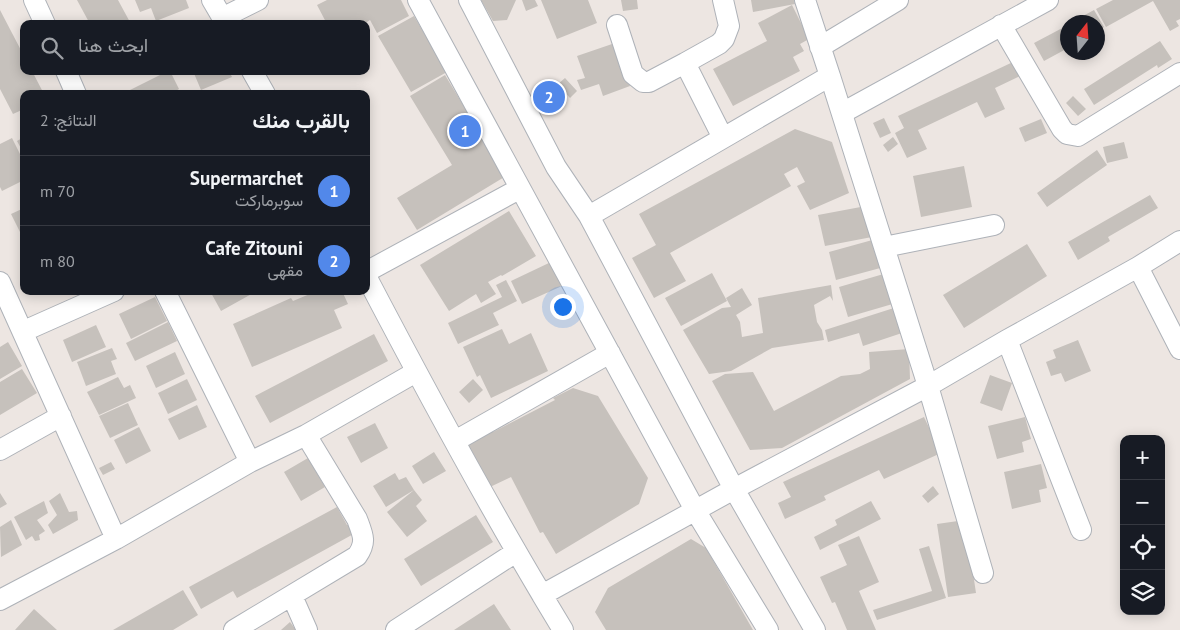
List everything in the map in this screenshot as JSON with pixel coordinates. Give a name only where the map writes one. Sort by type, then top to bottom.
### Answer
[{"type":"street","points":[[34,0],[43,20]]},
{"type":"street","points":[[212,0],[223,20]]},
{"type":"street","points":[[226,20],[258,0]]},
{"type":"street","points":[[418,0],[695,510],[768,630]]},
{"type":"street","points":[[469,0],[556,167],[589,216],[734,489],[815,630]]},
{"type":"street","points":[[617,25],[633,74],[643,82],[655,81],[719,44],[724,39],[729,26],[723,0]]},
{"type":"street","points":[[805,0],[928,386],[983,573]]},
{"type":"street","points":[[820,48],[898,0]]},
{"type":"street","points":[[842,112],[1048,0]]},
{"type":"street","points":[[1001,25],[1062,129],[1071,136],[1078,136],[1180,73]]},
{"type":"street","points":[[685,63],[723,138]]},
{"type":"street","points":[[68,75],[74,90]]},
{"type":"street","points":[[254,75],[263,90]]},
{"type":"street","points":[[589,216],[830,76]]},
{"type":"street","points":[[370,270],[520,189]]},
{"type":"street","points":[[884,247],[994,224]]},
{"type":"street","points":[[542,595],[695,510],[928,386],[1006,340],[1138,268],[1180,242]]},
{"type":"street","points":[[1138,268],[1180,349]]},
{"type":"street","points":[[0,282],[24,331],[116,539]]},
{"type":"street","points":[[370,284],[416,372],[516,552],[564,630]]},
{"type":"street","points":[[24,331],[105,295]]},
{"type":"street","points":[[167,295],[250,462]]},
{"type":"street","points":[[1006,340],[1081,530]]},
{"type":"street","points":[[455,440],[610,353]]},
{"type":"street","points":[[0,600],[116,539],[250,462],[306,435],[416,372]]},
{"type":"street","points":[[0,450],[61,416]]},
{"type":"street","points":[[234,630],[357,556],[364,547],[363,533],[357,519],[306,435]]},
{"type":"street","points":[[396,630],[516,552]]},
{"type":"street","points":[[292,596],[307,630]]},
{"type":"building","points":[[77,0],[118,0],[129,20],[88,20]]},
{"type":"building","points":[[135,0],[186,0],[189,8],[159,20],[156,20],[151,8],[140,12]]},
{"type":"building","points":[[327,0],[401,0],[409,16],[377,33],[370,20],[325,20],[317,5]]},
{"type":"building","points":[[481,0],[516,0],[507,20],[493,21]]},
{"type":"building","points":[[522,0],[535,0],[538,6],[526,11]]},
{"type":"building","points":[[541,0],[588,0],[597,23],[557,39]]},
{"type":"building","points":[[621,0],[637,0],[638,9],[623,11]]},
{"type":"building","points":[[751,0],[794,0],[795,4],[753,12]]},
{"type":"building","points":[[1113,0],[1180,0],[1180,19],[1176,21],[1179,26],[1170,31],[1153,1],[1106,27],[1105,15],[1099,15],[1096,9]]},
{"type":"building","points":[[792,5],[809,39],[800,44],[804,51],[793,57],[800,71],[733,106],[713,69],[767,41],[758,23]]},
{"type":"building","points":[[0,10],[20,48],[20,75],[34,75],[42,90],[20,90],[20,111],[13,114],[0,89]]},
{"type":"building","points":[[1094,10],[1097,15],[1085,15]]},
{"type":"building","points":[[414,16],[447,72],[411,92],[378,36]]},
{"type":"building","points":[[1060,29],[1060,52],[1044,61],[1034,43]]},
{"type":"building","points":[[1160,41],[1172,59],[1158,68],[1157,65],[1094,105],[1084,89]]},
{"type":"building","points":[[615,43],[630,86],[603,96],[599,84],[581,90],[577,80],[585,78],[577,56]]},
{"type":"building","points":[[1013,62],[1020,76],[995,88],[1005,109],[985,118],[977,102],[918,130],[927,149],[907,158],[895,133],[904,128],[898,116]]},
{"type":"building","points":[[160,75],[172,75],[179,89],[177,90],[130,90]]},
{"type":"building","points":[[195,75],[231,75],[232,77],[201,90]]},
{"type":"building","points":[[445,75],[506,176],[417,230],[397,198],[452,165],[410,96]]},
{"type":"building","points":[[565,78],[577,91],[570,98],[558,84]]},
{"type":"building","points":[[1073,96],[1086,109],[1078,116],[1066,103]]},
{"type":"building","points":[[884,118],[891,133],[880,138],[873,123]]},
{"type":"building","points":[[1041,119],[1047,133],[1025,142],[1019,128]]},
{"type":"building","points":[[795,129],[832,142],[849,193],[810,210],[797,186],[805,182],[797,167],[784,174],[791,186],[670,253],[686,281],[654,298],[632,258],[656,245],[639,214]]},
{"type":"building","points":[[893,137],[898,144],[888,152],[883,145]]},
{"type":"building","points":[[12,138],[20,154],[20,182],[2,191],[0,187],[0,144]]},
{"type":"building","points":[[1124,142],[1128,158],[1107,163],[1103,147]]},
{"type":"building","points":[[1097,150],[1107,165],[1047,207],[1037,193]]},
{"type":"building","points":[[964,166],[972,207],[921,217],[913,176]]},
{"type":"building","points":[[1150,195],[1158,208],[1108,237],[1110,241],[1078,260],[1068,242]]},
{"type":"building","points":[[866,206],[872,237],[825,246],[818,215]]},
{"type":"building","points":[[20,210],[20,232],[11,214]]},
{"type":"building","points":[[509,211],[536,256],[488,282],[496,294],[481,303],[476,294],[449,311],[420,265]]},
{"type":"building","points":[[876,239],[884,267],[836,280],[829,252]]},
{"type":"building","points":[[1027,244],[1047,276],[964,328],[943,295]]},
{"type":"building","points":[[551,262],[562,286],[522,304],[511,281]]},
{"type":"building","points":[[712,273],[727,301],[681,326],[665,298]]},
{"type":"building","points":[[887,273],[896,303],[848,317],[839,287]]},
{"type":"building","points":[[506,280],[517,301],[493,313],[499,325],[458,344],[448,323],[502,297],[496,285]]},
{"type":"building","points":[[831,285],[833,301],[830,296],[814,305],[817,322],[822,330],[824,340],[772,348],[731,371],[709,374],[683,330],[722,308],[731,307],[726,298],[742,288],[752,305],[736,315],[740,322],[742,337],[763,333],[758,298]]},
{"type":"building","points":[[212,295],[250,295],[221,311]]},
{"type":"building","points":[[307,295],[344,295],[348,304],[334,310],[342,328],[252,367],[233,324],[291,298],[293,301]]},
{"type":"building","points":[[155,297],[167,321],[131,339],[119,314]]},
{"type":"building","points":[[897,307],[905,332],[863,346],[859,333],[828,342],[825,330]]},
{"type":"building","points":[[168,322],[177,341],[135,361],[126,343]]},
{"type":"building","points":[[96,325],[106,347],[72,362],[63,340]]},
{"type":"building","points":[[502,329],[509,344],[531,333],[548,371],[491,398],[480,375],[477,377],[463,347]]},
{"type":"building","points":[[374,334],[388,361],[270,423],[255,396]]},
{"type":"building","points":[[1078,340],[1091,371],[1065,382],[1061,373],[1051,376],[1046,362],[1056,358],[1053,350]]},
{"type":"building","points":[[8,342],[22,366],[0,379],[0,347]]},
{"type":"building","points":[[112,348],[117,359],[111,361],[116,374],[86,386],[77,362]]},
{"type":"building","points":[[909,349],[910,379],[782,448],[750,450],[712,381],[725,374],[753,372],[774,411],[841,376],[860,374],[870,369],[869,352]]},
{"type":"building","points":[[175,352],[185,374],[156,388],[146,366]]},
{"type":"building","points":[[22,369],[37,393],[0,415],[0,382]]},
{"type":"building","points":[[990,375],[1012,383],[1002,411],[980,403]]},
{"type":"building","points":[[118,377],[124,388],[130,385],[136,398],[99,415],[87,392]]},
{"type":"building","points":[[187,379],[197,400],[168,414],[158,393]]},
{"type":"building","points":[[473,379],[483,390],[469,403],[459,392]]},
{"type":"building","points":[[573,388],[598,396],[648,478],[639,504],[556,554],[543,532],[540,533],[511,477],[490,487],[466,448],[470,438],[484,431],[493,432],[555,400],[553,398]]},
{"type":"building","points":[[128,403],[138,425],[110,438],[99,416]]},
{"type":"building","points":[[197,405],[207,427],[179,440],[168,419]]},
{"type":"building","points":[[924,417],[941,453],[884,479],[879,470],[824,496],[826,500],[785,519],[778,503],[791,497],[783,482]]},
{"type":"building","points":[[1025,417],[1031,439],[1022,442],[1024,452],[997,459],[988,426]]},
{"type":"building","points":[[375,423],[388,448],[361,463],[347,437]]},
{"type":"building","points":[[139,427],[151,451],[126,464],[114,440]]},
{"type":"building","points":[[434,452],[446,471],[423,484],[412,466]]},
{"type":"building","points":[[308,458],[325,487],[301,501],[284,472]]},
{"type":"building","points":[[111,462],[115,469],[103,475],[99,468]]},
{"type":"building","points":[[1041,464],[1047,488],[1039,490],[1041,502],[1012,509],[1004,472]]},
{"type":"building","points":[[395,473],[399,480],[406,477],[414,490],[386,507],[373,486]]},
{"type":"building","points":[[933,486],[939,494],[928,503],[922,496]]},
{"type":"building","points":[[414,490],[422,500],[416,506],[427,521],[407,537],[387,512]]},
{"type":"building","points":[[0,493],[7,504],[0,508]]},
{"type":"building","points":[[60,493],[69,512],[77,511],[78,520],[53,534],[48,525],[57,515],[49,501]]},
{"type":"building","points":[[44,501],[48,513],[37,520],[45,531],[39,535],[40,540],[35,541],[32,536],[26,540],[14,517]]},
{"type":"building","points":[[871,501],[881,519],[820,550],[814,537],[837,525],[835,520]]},
{"type":"building","points":[[337,507],[347,525],[354,522],[359,531],[237,598],[233,591],[201,609],[189,587]]},
{"type":"building","points":[[476,515],[493,542],[421,586],[404,559]]},
{"type":"building","points":[[11,520],[22,545],[1,557],[0,527]]},
{"type":"building","points":[[965,520],[976,593],[948,597],[937,524]]},
{"type":"building","points":[[859,536],[879,582],[859,591],[876,630],[847,630],[835,602],[832,603],[820,577],[847,565],[838,545]]},
{"type":"building","points":[[691,539],[706,548],[753,630],[606,630],[595,612],[608,588]]},
{"type":"building","points":[[929,546],[946,598],[877,620],[873,610],[932,591],[919,549]]},
{"type":"building","points":[[183,590],[198,615],[173,630],[113,630]]},
{"type":"building","points":[[494,604],[511,630],[454,630]]},
{"type":"building","points":[[34,609],[57,630],[15,630]]},
{"type":"building","points":[[290,622],[296,630],[281,630]]},
{"type":"place","name":"Cafe Zitouni","points":[[549,97]]},
{"type":"place","name":"Supermarchet","points":[[465,131]]}]
